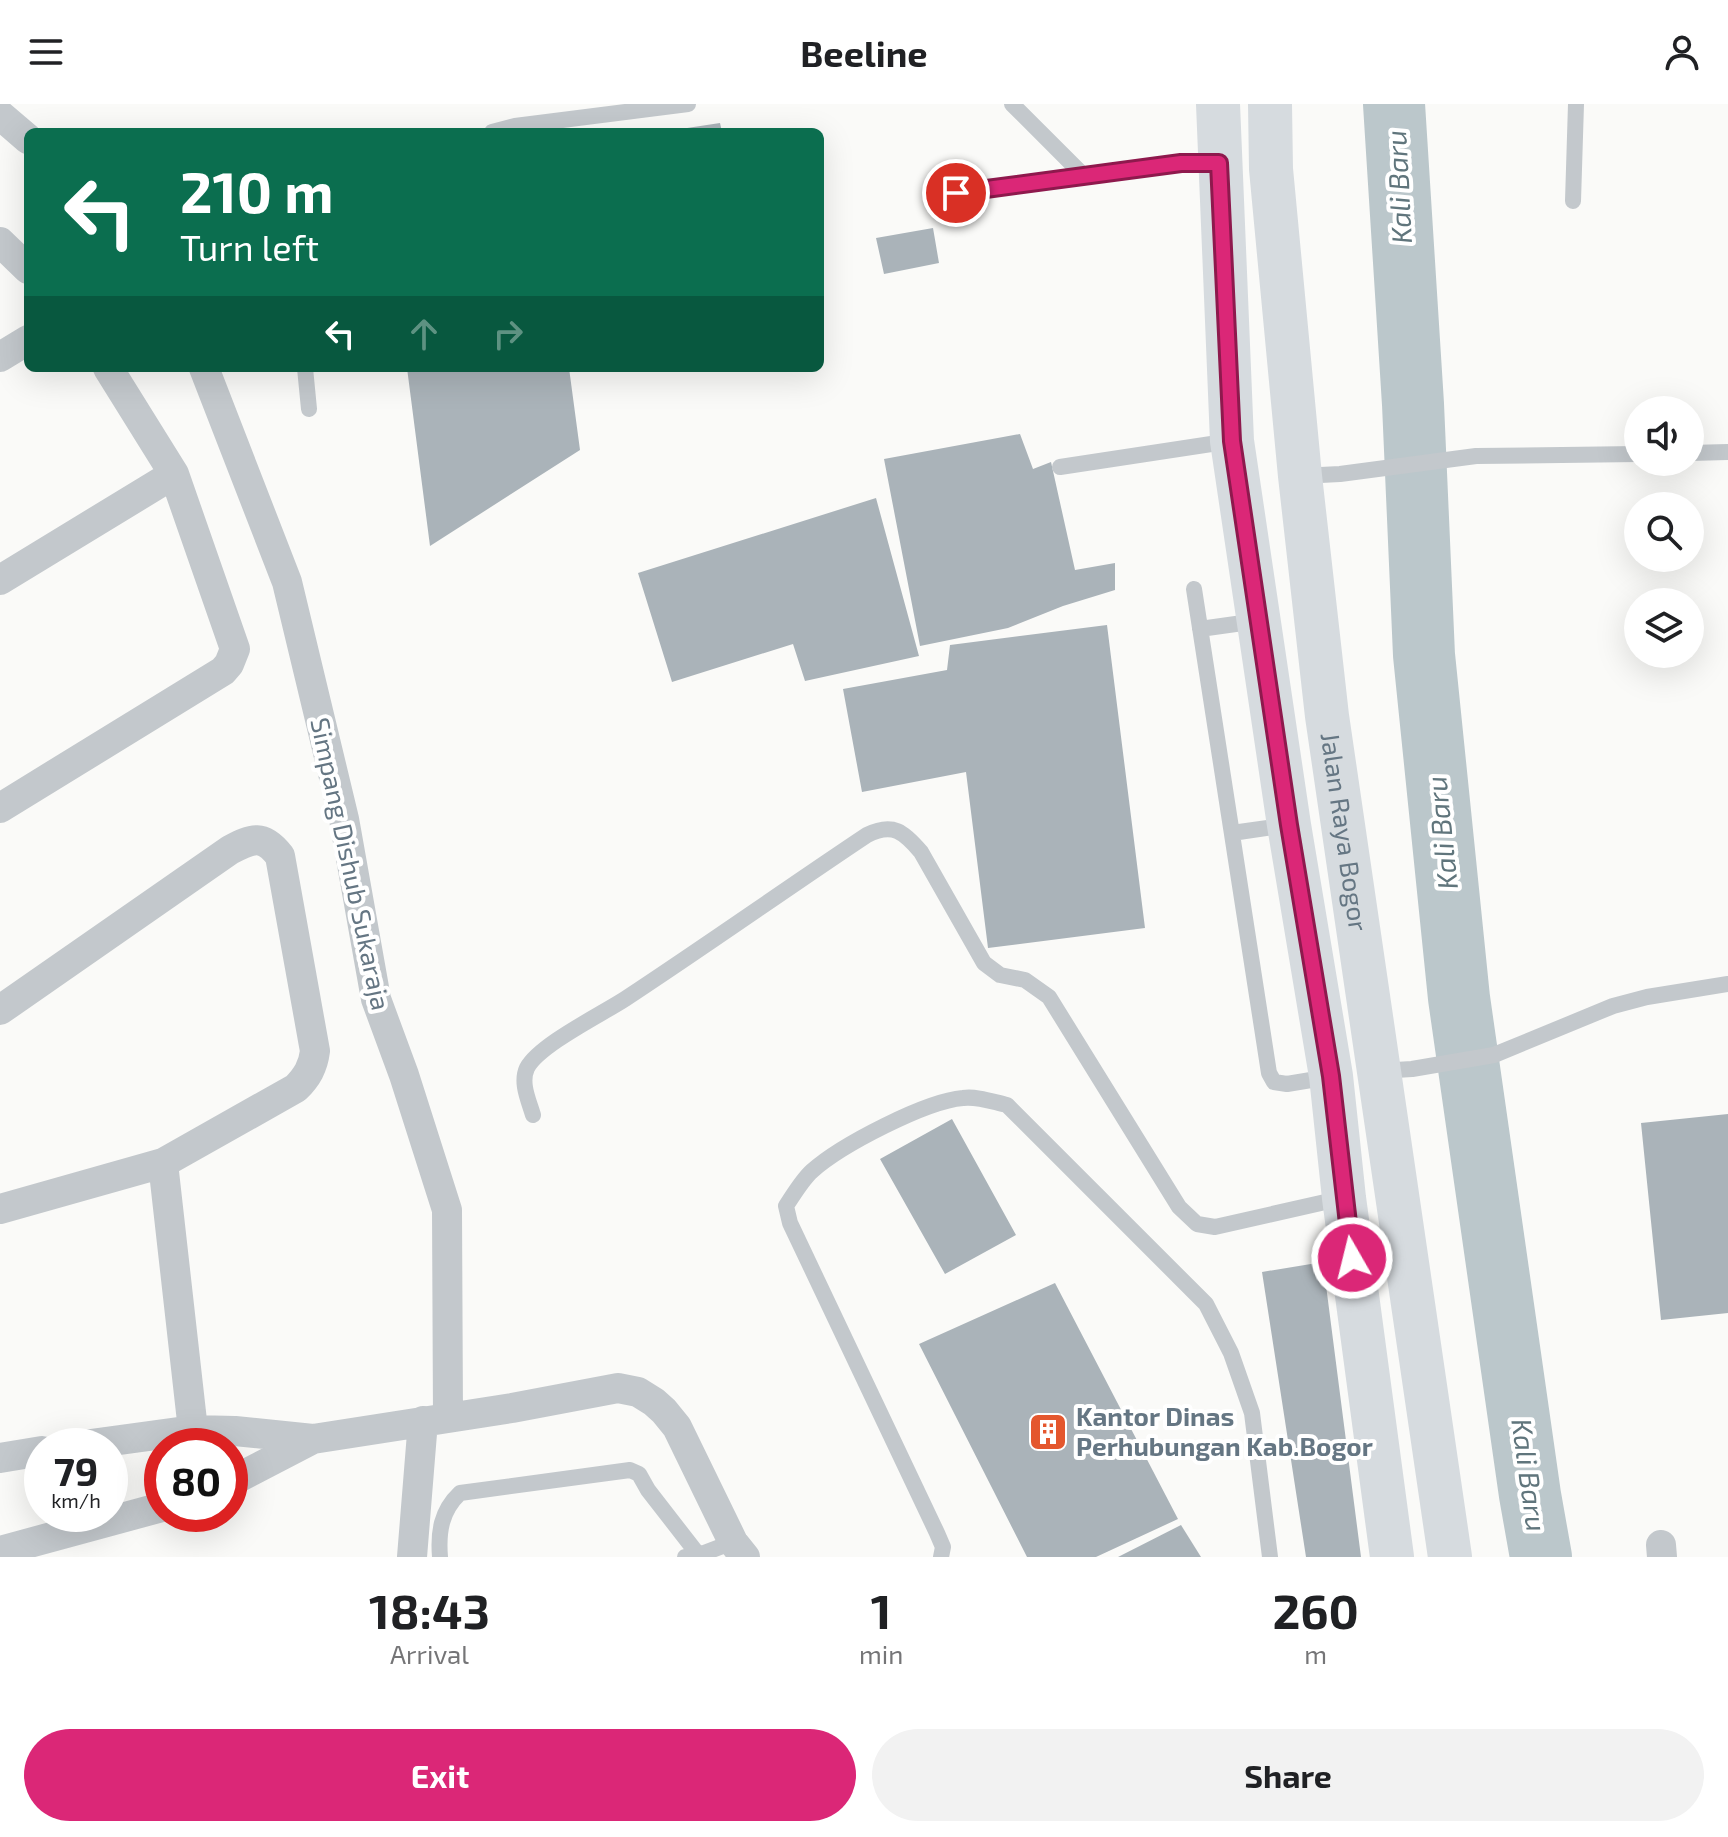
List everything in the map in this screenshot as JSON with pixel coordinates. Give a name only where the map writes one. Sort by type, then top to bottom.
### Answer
[{"type":"highway","name":"Jalan Raya Bogor","points":[[1218,104],[1232,441],[1289,825],[1331,1076],[1344,1198],[1392,1557]]},
{"type":"highway","name":"Jalan Raya Bogor","points":[[1270,104],[1271,169],[1320,475],[1327,716],[1395,1070],[1450,1557]]},
{"type":"street","points":[[0,115],[24,136]]},
{"type":"street","points":[[0,242],[24,265]]},
{"type":"street","points":[[0,357],[24,342]]},
{"type":"street","points":[[0,808],[223,671],[235,649],[174,474],[110,372]]},
{"type":"street","name":"Simpang Dishub Sukaraja","points":[[206,372],[287,582],[344,819],[376,999],[447,1210],[435,1419],[412,1557]]},
{"type":"street","points":[[0,580],[174,474]]},
{"type":"street","points":[[0,1010],[230,850],[245,842],[258,840],[270,843],[280,856],[315,1051],[307,1077],[296,1088],[163,1163],[0,1209]]},
{"type":"street","points":[[163,1163],[190,1428]]},
{"type":"street","points":[[248,1432],[313,1439],[618,1388],[638,1392],[654,1402],[677,1427],[739,1549]]},
{"type":"street","points":[[248,1473],[313,1439]]},
{"type":"street","points":[[0,1458],[24,1454]]},
{"type":"street","points":[[0,1551],[144,1512]]},
{"type":"lane","points":[[507,128],[688,104]]},
{"type":"lane","points":[[1012,104],[1083,175]]},
{"type":"lane","points":[[1573,201],[1576,104]]},
{"type":"lane","points":[[956,193],[1181,163],[1219,163]]},
{"type":"lane","points":[[305,372],[309,409]]},
{"type":"lane","points":[[1060,467],[1232,441]]},
{"type":"lane","points":[[1704,453],[1728,452]]},
{"type":"lane","points":[[1320,475],[1476,456],[1624,454]]},
{"type":"lane","points":[[1194,589],[1269,1073],[1274,1082],[1287,1084],[1331,1076]]},
{"type":"lane","points":[[1200,629],[1259,621]]},
{"type":"lane","points":[[1232,833],[1289,825]]},
{"type":"lane","points":[[533,1115],[523,1082],[534,1058],[628,998],[867,835],[879,829],[891,829],[907,836],[921,852],[984,963],[1000,975],[1025,980],[1049,997],[1179,1207],[1197,1224],[1215,1227],[1344,1198]]},
{"type":"lane","points":[[1395,1070],[1494,1055],[1613,1006],[1647,997],[1728,984]]},
{"type":"lane","points":[[941,1557],[943,1547],[937,1533],[790,1223],[786,1206],[811,1172],[847,1146],[936,1103],[966,1097],[1007,1105],[1206,1304],[1231,1353],[1252,1413],[1270,1557]]},
{"type":"lane","points":[[440,1557],[438,1540],[442,1522],[450,1502],[460,1493],[630,1470],[639,1474],[695,1556],[739,1549]]},
{"type":"building","points":[[720,123],[721,128],[687,128]]},
{"type":"building","points":[[933,228],[939,263],[884,274],[876,238]]},
{"type":"building","points":[[408,372],[570,372],[580,450],[430,546]]},
{"type":"building","points":[[1020,434],[1033,469],[1051,462],[1075,570],[1115,563],[1115,590],[1008,628],[920,646],[884,459]]},
{"type":"building","points":[[876,498],[919,656],[805,681],[793,644],[672,682],[638,573]]},
{"type":"building","points":[[1107,625],[1145,928],[988,948],[966,772],[862,792],[843,689],[947,670],[950,645]]},
{"type":"building","points":[[1728,1114],[1728,1313],[1661,1320],[1641,1123]]},
{"type":"building","points":[[952,1119],[1016,1235],[945,1274],[880,1159]]},
{"type":"building","points":[[1323,1262],[1361,1557],[1306,1557],[1262,1272]]},
{"type":"building","name":"Kantor Dinas Perhubungan Kab.Bogor","points":[[1055,1283],[1178,1519],[1096,1557],[1027,1557],[919,1344]]},
{"type":"building","points":[[1181,1525],[1201,1557],[1118,1557]]},
{"type":"waterway","name":"Kali Baru","points":[[1394,104],[1413,404],[1424,655],[1459,998],[1541,1557]]},
{"type":"place","name":"Kantor Dinas Perhubungan Kab.Bogor","points":[[1048,1432]]},
{"type":"route","points":[[956,193],[1181,163],[1219,163],[1232,441],[1289,825],[1331,1076],[1352,1258]]}]
